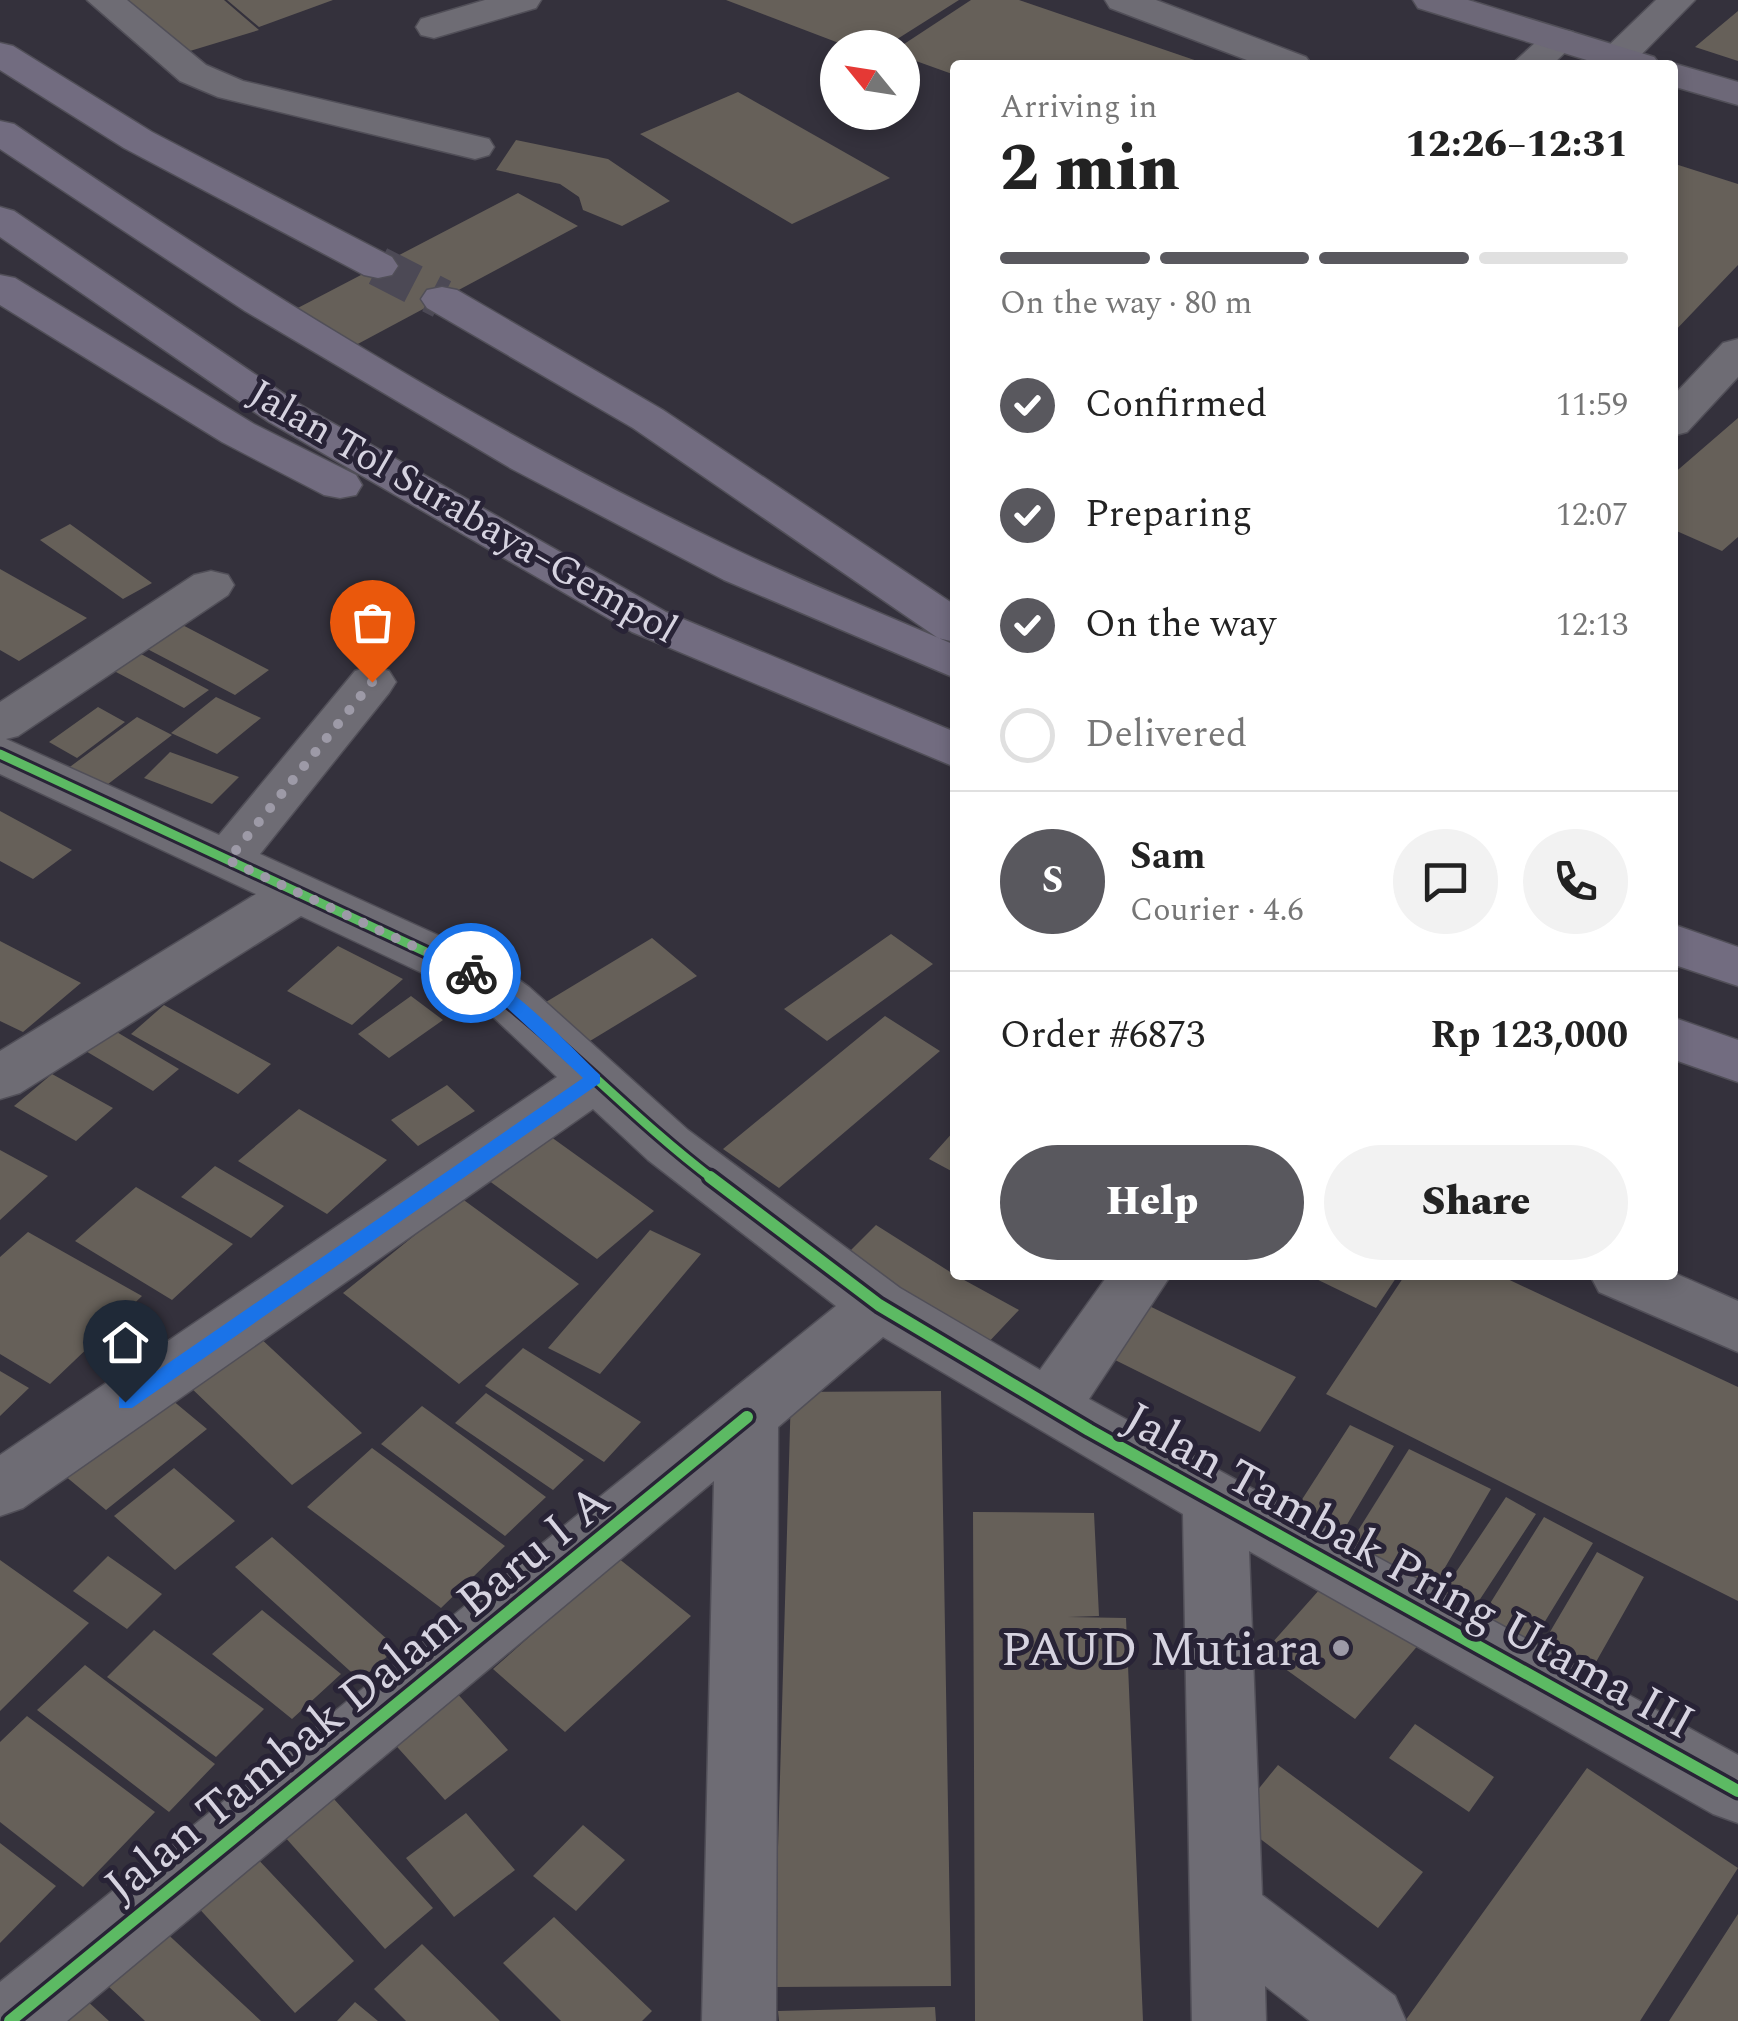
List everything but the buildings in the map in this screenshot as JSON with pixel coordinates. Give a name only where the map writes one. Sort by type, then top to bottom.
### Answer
[{"type":"highway","points":[[0,54],[138,140],[378,266]]},
{"type":"highway","name":"Jalan Tol Surabaya–Gempol","points":[[0,132],[114,212],[414,396],[714,557],[950,660]]},
{"type":"highway","name":"Jalan Tol Surabaya–Gempol","points":[[0,219],[284,413],[649,622],[950,749]]},
{"type":"highway","points":[[0,286],[255,442],[411,522],[649,622]]},
{"type":"highway","points":[[442,299],[648,419],[950,624]]},
{"type":"highway","points":[[1678,945],[1738,967]]},
{"type":"highway","points":[[1678,1039],[1738,1062]]},
{"type":"main road","points":[[1432,0],[1626,60]]},
{"type":"main road","points":[[1678,76],[1738,94]]},
{"type":"street","points":[[105,0],[193,73],[231,90],[475,146]]},
{"type":"street","points":[[434,27],[523,0]]},
{"type":"street","points":[[1123,0],[1280,60]]},
{"type":"street","points":[[1630,60],[1678,0]]},
{"type":"street","points":[[1536,60],[1560,40]]},
{"type":"street","points":[[1678,417],[1738,352]]},
{"type":"street","points":[[2,749],[211,586]]},
{"type":"street","points":[[228,860],[372,682]]},
{"type":"street","name":"Jalan Tambak Pring Utama III","points":[[2,749],[489,984],[668,1145],[879,1306],[1050,1406],[1738,1791]]},
{"type":"street","points":[[0,1078],[296,894]]},
{"type":"street","points":[[0,1488],[594,1079]]},
{"type":"street","points":[[1050,1406],[1138,1280]]},
{"type":"street","points":[[1631,1280],[1738,1328]]},
{"type":"street","name":"Jalan Tambak Dalam Baru I A","points":[[10,2021],[879,1306]]},
{"type":"street","points":[[739,2021],[748,1417]]},
{"type":"street","points":[[1216,1497],[1222,1910],[1229,2021]]},
{"type":"street","points":[[1222,1910],[1369,2021]]},
{"type":"tunnel","points":[[378,266],[442,299]]},
{"type":"cycle path","points":[[0,754],[469,972],[510,1001],[668,1145],[879,1305],[1089,1430],[1738,1791]]},
{"type":"cycle path","points":[[10,2021],[747,1417]]},
{"type":"way so far","points":[[372,682],[228,860],[471,973]]},
{"type":"place","name":"PAUD Mutiara","points":[[1341,1648]]},
{"type":"route","points":[[125,1402],[594,1079],[510,1001],[471,973]]}]
